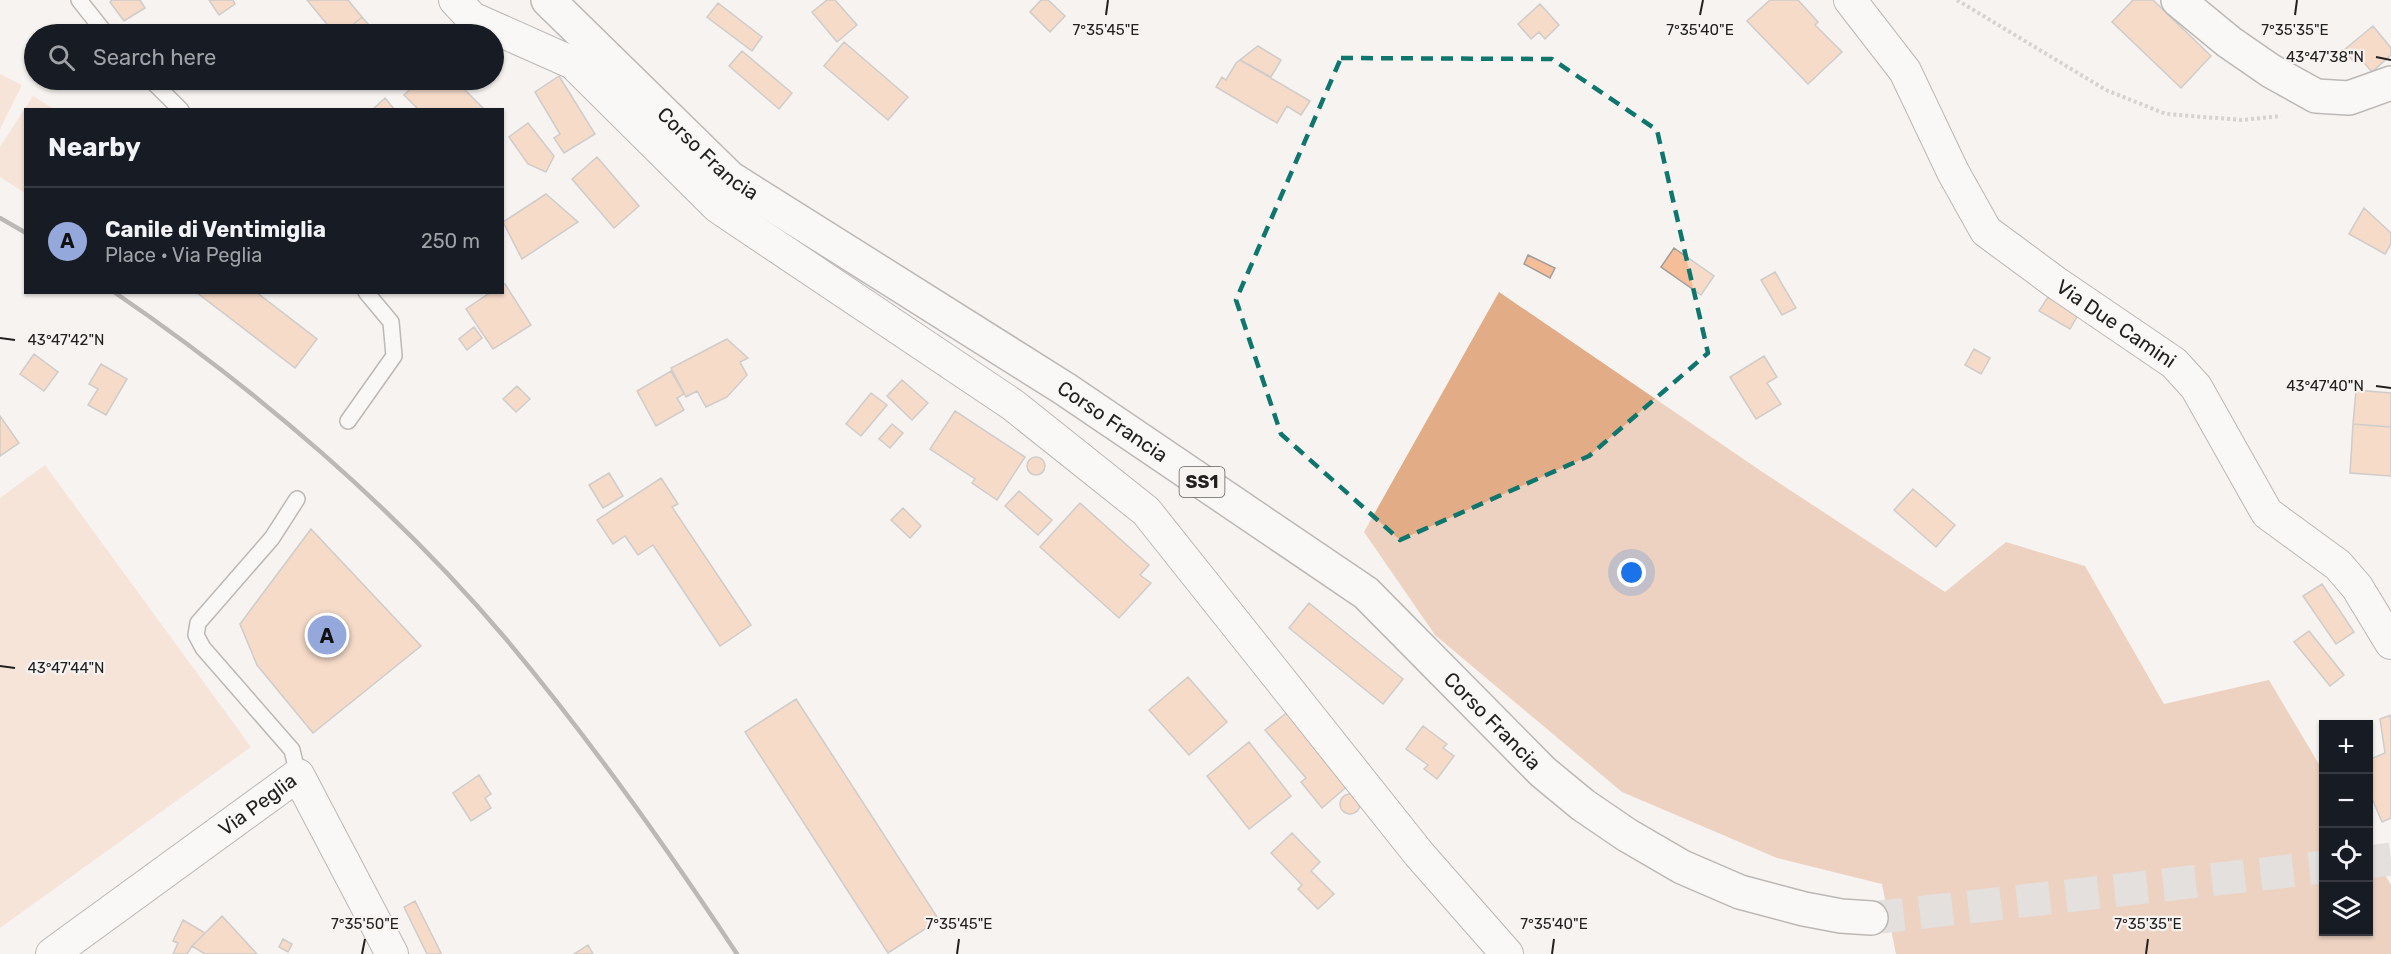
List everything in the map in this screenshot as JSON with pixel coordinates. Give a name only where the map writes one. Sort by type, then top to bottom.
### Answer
[{"type":"main road","name":"Corso Francia","points":[[548,0],[730,178],[1065,389],[1366,593],[1543,772],[1583,805],[1627,835],[1682,867],[1740,892],[1804,909],[1841,916],[1871,918]]},
{"type":"main road","points":[[2178,0],[2229,42],[2271,71],[2316,96],[2349,98],[2391,83]]},
{"type":"street","points":[[455,0],[472,18],[485,24]]},
{"type":"street","name":"Via Due Camini","points":[[1850,0],[1905,71],[1953,172],[1986,231],[2055,282],[2174,363],[2196,387],[2268,513],[2338,566],[2357,587],[2391,643]]},
{"type":"street","points":[[504,32],[573,63],[718,207],[1013,405],[1146,511],[1419,854],[1507,954]]},
{"type":"street","name":"Via Peglia","points":[[52,954],[298,776],[392,954]]},
{"type":"lane","points":[[79,0],[98,24]]},
{"type":"lane","points":[[160,90],[179,108]]},
{"type":"lane","points":[[348,421],[394,356],[391,322],[368,294]]},
{"type":"lane","points":[[297,499],[272,538],[198,623],[196,635],[203,648],[292,750],[298,776]]},
{"type":"path","points":[[1958,0],[2106,90],[2166,114],[2242,120],[2304,114],[2316,96]]},
{"type":"highlighted area","points":[[1341,58],[1552,59],[1657,130],[1708,353],[1589,456],[1400,540],[1281,434],[1236,300]]},
{"type":"shaded area","points":[[0,74],[22,85],[0,129]]},
{"type":"shaded area","points":[[33,96],[52,108],[25,108]]},
{"type":"shaded area","points":[[24,110],[24,192],[0,177],[0,147]]},
{"type":"shaded area","points":[[1499,292],[1758,469],[1945,592],[2006,542],[2085,566],[2164,704],[2269,680],[2319,764],[2319,936],[2373,936],[2373,854],[2391,885],[2391,954],[1896,954],[1882,884],[1777,858],[1622,792],[1435,635],[1364,532]]},
{"type":"shaded area","points":[[45,465],[251,747],[0,928],[0,498]]},
{"type":"building","points":[[112,0],[140,0],[145,8],[124,21],[110,2]]},
{"type":"building","points":[[209,0],[233,0],[235,4],[219,15]]},
{"type":"building","points":[[307,0],[348,0],[362,17],[354,24],[327,24]]},
{"type":"building","points":[[827,0],[835,0],[857,25],[837,42],[812,12]]},
{"type":"building","points":[[1041,0],[1048,0],[1065,16],[1050,32],[1030,12]]},
{"type":"building","points":[[1770,0],[1798,0],[1818,22],[1815,25],[1842,52],[1808,84],[1747,21]]},
{"type":"building","points":[[2133,0],[2153,0],[2211,56],[2181,88],[2112,22]]},
{"type":"building","points":[[718,3],[762,37],[752,51],[707,17]]},
{"type":"building","points":[[1540,4],[1559,25],[1545,39],[1539,32],[1531,39],[1518,24]]},
{"type":"building","points":[[362,17],[368,24],[354,24]]},
{"type":"building","points":[[2373,26],[2391,48],[2391,55],[2372,72],[2360,58],[2355,63],[2344,50]]},
{"type":"building","points":[[844,42],[908,97],[888,120],[824,66]]},
{"type":"building","points":[[1258,46],[1281,60],[1271,77],[1240,60]]},
{"type":"building","points":[[742,51],[792,93],[779,109],[729,66]]},
{"type":"building","points":[[1240,60],[1310,101],[1301,115],[1287,106],[1277,123],[1216,87],[1222,77],[1226,80]]},
{"type":"building","points":[[559,76],[595,134],[564,153],[554,138],[560,134],[535,92]]},
{"type":"building","points":[[409,90],[465,90],[483,108],[417,108],[404,95]]},
{"type":"building","points":[[385,98],[393,108],[374,108]]},
{"type":"building","points":[[528,123],[554,156],[546,172],[528,164],[509,137]]},
{"type":"building","points":[[597,157],[639,206],[614,228],[572,179]]},
{"type":"building","points":[[546,194],[578,222],[522,259],[504,221]]},
{"type":"building","points":[[2364,208],[2391,233],[2391,244],[2385,254],[2349,234]]},
{"type":"building","points":[[1674,248],[1714,276],[1701,295],[1661,267]]},
{"type":"building","points":[[1528,255],[1555,268],[1550,278],[1524,264]]},
{"type":"building","points":[[1775,272],[1796,308],[1782,315],[1761,280]]},
{"type":"building","points":[[504,284],[531,325],[493,349],[466,309],[488,294],[504,294]]},
{"type":"building","points":[[199,294],[259,294],[317,339],[295,368]]},
{"type":"building","points":[[2048,297],[2078,315],[2070,329],[2039,311]]},
{"type":"building","points":[[474,327],[482,338],[467,350],[459,339]]},
{"type":"building","points":[[727,339],[748,358],[740,362],[747,375],[727,397],[706,407],[697,391],[686,397],[671,368]]},
{"type":"building","points":[[1974,349],[1990,358],[1981,374],[1965,365]]},
{"type":"building","points":[[34,354],[58,372],[44,391],[20,374]]},
{"type":"building","points":[[1764,356],[1777,377],[1767,383],[1781,404],[1756,419],[1730,377]]},
{"type":"building","points":[[101,364],[127,379],[106,415],[88,405],[98,389],[89,384]]},
{"type":"building","points":[[671,371],[684,394],[677,398],[684,410],[656,426],[637,391]]},
{"type":"building","points":[[902,380],[928,403],[912,420],[887,396]]},
{"type":"building","points":[[517,386],[530,399],[516,412],[503,399]]},
{"type":"building","points":[[2356,390],[2391,393],[2391,427],[2353,424]]},
{"type":"building","points":[[871,393],[887,405],[861,436],[846,424]]},
{"type":"building","points":[[955,411],[1025,457],[997,500],[972,483],[975,479],[930,449]]},
{"type":"building","points":[[0,416],[19,443],[0,456]]},
{"type":"building","points":[[892,424],[903,433],[890,448],[879,439]]},
{"type":"building","points":[[2353,424],[2391,427],[2391,476],[2350,473]]},
{"type":"building","points":[[1032,457],[1040,457],[1045,462],[1043,473],[1032,475],[1027,470],[1027,462]]},
{"type":"building","points":[[609,473],[623,496],[603,508],[589,485]]},
{"type":"building","points":[[661,478],[678,504],[672,507],[751,625],[720,646],[653,545],[638,555],[625,536],[613,544],[597,520]]},
{"type":"building","points":[[1913,489],[1955,525],[1936,547],[1894,510]]},
{"type":"building","points":[[1019,491],[1052,520],[1038,535],[1005,506]]},
{"type":"building","points":[[1080,503],[1149,565],[1140,575],[1151,583],[1119,618],[1040,547]]},
{"type":"building","points":[[903,508],[921,526],[910,538],[891,520]]},
{"type":"building","points":[[311,529],[421,646],[313,733],[257,665],[240,624]]},
{"type":"building","points":[[2322,584],[2354,632],[2336,644],[2303,596]]},
{"type":"building","points":[[1309,603],[1403,679],[1383,704],[1289,628]]},
{"type":"building","points":[[2309,631],[2344,675],[2330,686],[2294,642]]},
{"type":"building","points":[[1188,677],[1227,722],[1189,755],[1149,710]]},
{"type":"building","points":[[796,699],[939,920],[888,953],[745,732]]},
{"type":"building","points":[[1289,711],[1350,784],[1322,808],[1301,782],[1306,778],[1265,730]]},
{"type":"building","points":[[2391,715],[2391,818],[2382,822],[2373,801],[2373,758],[2385,753],[2380,719]]},
{"type":"building","points":[[1423,726],[1447,744],[1443,748],[1454,756],[1437,779],[1424,769],[1428,765],[1406,749]]},
{"type":"building","points":[[1249,742],[1291,796],[1249,829],[1207,776]]},
{"type":"building","points":[[479,775],[491,794],[485,798],[491,808],[471,821],[453,793]]},
{"type":"building","points":[[1350,794],[1357,797],[1360,804],[1357,811],[1350,814],[1343,811],[1340,804],[1343,797]]},
{"type":"building","points":[[1292,833],[1320,862],[1311,871],[1334,894],[1318,909],[1298,889],[1302,885],[1271,853]]},
{"type":"building","points":[[415,901],[441,953],[427,954],[404,907]]},
{"type":"building","points":[[222,916],[257,954],[205,954],[192,946]]},
{"type":"building","points":[[183,920],[205,933],[187,954],[173,954],[178,943],[173,941]]},
{"type":"building","points":[[283,939],[292,944],[288,952],[279,947]]},
{"type":"building","points":[[588,945],[593,954],[574,954]]},
{"type":"tunnel","points":[[2373,861],[2391,859]]},
{"type":"tunnel","points":[[1871,918],[2319,868]]},
{"type":"railway","points":[[0,218],[24,232]]},
{"type":"railway","points":[[117,294],[167,329],[271,409],[370,497],[463,590],[537,676],[597,753],[737,954]]},
{"type":"place","name":"Canile di Ventimiglia","points":[[327,635]]}]
